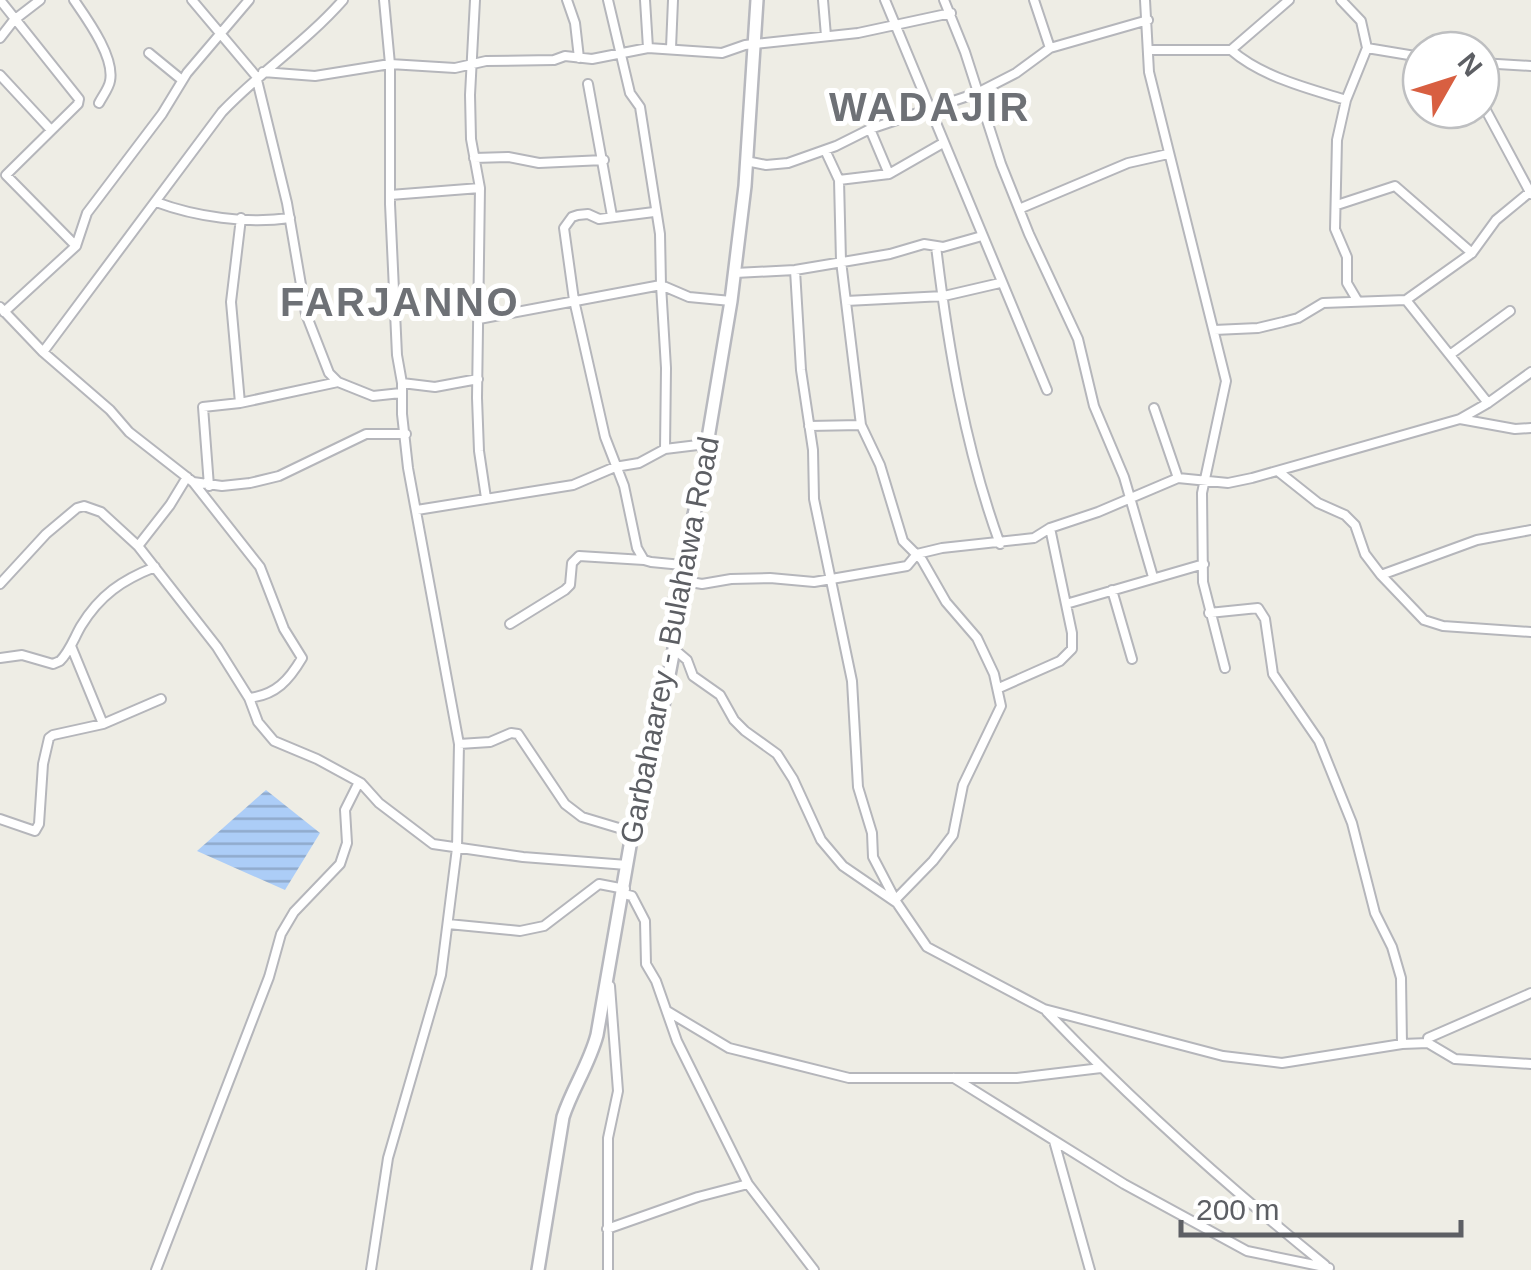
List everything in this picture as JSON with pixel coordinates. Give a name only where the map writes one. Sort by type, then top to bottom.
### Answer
[{"type":"main road","name":"Garbahaarey - Bulahawa Road","points":[[538,1270],[563,1117],[570,1094],[591,1058],[633,832],[674,649],[672,618],[735,274],[756,0]]},
{"type":"street","points":[[0,0],[79,99],[6,175],[76,246]]},
{"type":"street","points":[[0,38],[14,20],[40,0]]},
{"type":"street","points":[[74,0],[102,41],[111,80],[99,103]]},
{"type":"street","points":[[192,0],[260,74],[290,218],[297,274],[312,334],[325,365],[338,382],[374,396],[402,388],[478,379]]},
{"type":"street","points":[[0,326],[4,313],[76,246],[87,212],[162,114],[182,80],[248,0]]},
{"type":"street","points":[[43,352],[222,112],[344,0]]},
{"type":"street","points":[[371,1270],[388,1158],[435,998],[448,924],[457,848],[459,744],[416,510],[397,355],[390,196],[390,64],[384,0]]},
{"type":"street","points":[[475,0],[470,66],[474,158],[480,188],[479,451],[486,498]]},
{"type":"street","points":[[568,0],[580,58]]},
{"type":"street","points":[[608,0],[630,93],[640,107],[662,247],[665,449]]},
{"type":"street","points":[[645,0],[648,48]]},
{"type":"street","points":[[671,48],[673,0]]},
{"type":"street","points":[[823,0],[826,36]]},
{"type":"street","points":[[886,0],[1046,390]]},
{"type":"street","points":[[944,0],[1019,209],[1078,339],[1094,406],[1114,449],[1153,577]]},
{"type":"street","points":[[1034,0],[1050,48]]},
{"type":"street","points":[[1145,0],[1148,50],[1168,154],[1226,380],[1203,479],[1209,612],[1226,668]]},
{"type":"street","points":[[1231,50],[1288,0]]},
{"type":"street","points":[[1341,0],[1361,21],[1367,48],[1346,100],[1337,140],[1335,229],[1347,257],[1347,283],[1357,300]]},
{"type":"street","points":[[260,74],[314,76],[390,64],[441,68],[486,61],[580,58],[648,48],[722,52],[858,33],[951,13]]},
{"type":"street","points":[[746,161],[766,165],[788,163],[870,129],[977,93],[1016,73],[1050,48],[1148,20]]},
{"type":"street","points":[[1367,48],[1401,54]]},
{"type":"street","points":[[1148,50],[1231,50],[1268,73],[1346,100]]},
{"type":"street","points":[[149,52],[182,80]]},
{"type":"street","points":[[1501,65],[1531,66]]},
{"type":"street","points":[[0,74],[51,130]]},
{"type":"street","points":[[588,84],[612,216]]},
{"type":"street","points":[[870,129],[889,174]]},
{"type":"street","points":[[1214,330],[1258,328],[1298,318],[1323,303],[1406,300],[1472,253],[1496,220],[1530,188],[1497,130]]},
{"type":"street","points":[[839,180],[889,174],[944,143]]},
{"type":"street","points":[[825,150],[839,180],[840,261],[860,425],[880,465],[900,534],[946,602],[977,638],[998,688],[1001,706],[963,786],[953,834],[896,902]]},
{"type":"street","points":[[1019,209],[1128,163],[1168,154]]},
{"type":"street","points":[[474,158],[521,158],[539,163],[604,160]]},
{"type":"street","points":[[1337,205],[1395,186],[1472,253]]},
{"type":"street","points":[[390,196],[480,188]]},
{"type":"street","points":[[156,202],[184,212],[290,218]]},
{"type":"street","points":[[644,560],[634,541],[624,486],[604,437],[574,300],[564,228],[572,217],[588,214],[599,220],[654,212]]},
{"type":"street","points":[[240,403],[231,302],[241,218]]},
{"type":"street","points":[[735,274],[795,270],[890,254],[924,244],[952,246],[982,236]]},
{"type":"street","points":[[936,246],[945,324],[962,411],[1000,544]]},
{"type":"street","points":[[795,270],[798,347],[813,450],[814,498],[852,681],[860,797],[872,832],[873,858],[896,902],[928,947],[1044,1009],[1223,1056],[1282,1063],[1428,1043],[1456,1059],[1531,1064]]},
{"type":"street","points":[[846,301],[944,296],[1000,283]]},
{"type":"street","points":[[480,319],[662,285],[689,297],[730,301]]},
{"type":"street","points":[[1406,300],[1488,404]]},
{"type":"street","points":[[1451,354],[1510,311]]},
{"type":"street","points":[[4,313],[100,400],[128,432],[190,480],[260,568],[284,628],[302,658],[283,685],[250,698]]},
{"type":"street","points":[[679,580],[702,584],[744,578],[796,582],[829,579],[907,566],[916,554],[1034,538],[1050,528],[1178,478],[1228,483],[1280,472],[1460,419],[1531,372]]},
{"type":"street","points":[[209,486],[203,407],[338,382]]},
{"type":"street","points":[[1154,408],[1178,478]]},
{"type":"street","points":[[1460,419],[1514,430],[1531,428]]},
{"type":"street","points":[[809,426],[860,425]]},
{"type":"street","points":[[190,480],[209,486],[241,485],[278,476],[366,434],[406,434]]},
{"type":"street","points":[[416,510],[573,485],[615,467],[639,463],[665,449],[706,444]]},
{"type":"street","points":[[1280,472],[1318,504],[1345,514],[1355,525],[1365,554],[1424,620],[1443,626],[1531,632]]},
{"type":"street","points":[[138,546],[190,480]]},
{"type":"street","points":[[0,584],[46,534],[77,508],[84,506],[100,512],[138,546],[216,647],[250,698],[258,722],[274,742],[359,782],[380,804],[433,844],[628,865]]},
{"type":"street","points":[[998,688],[1068,654],[1072,633],[1050,528]]},
{"type":"street","points":[[1381,575],[1477,540],[1531,530]]},
{"type":"street","points":[[510,624],[565,590],[570,585],[572,563],[579,556],[682,565]]},
{"type":"street","points":[[1066,604],[1204,564]]},
{"type":"street","points":[[0,658],[22,655],[53,664],[66,656],[92,610],[108,591],[154,566]]},
{"type":"street","points":[[1112,590],[1132,659]]},
{"type":"street","points":[[1209,612],[1258,608],[1265,619],[1273,674],[1319,741],[1334,774],[1352,823],[1375,914],[1392,947],[1401,978],[1402,1044]]},
{"type":"street","points":[[71,646],[104,724]]},
{"type":"street","points":[[674,649],[688,660],[693,676],[720,695],[734,720],[777,754],[833,856],[896,902]]},
{"type":"street","points":[[0,819],[34,831],[42,818],[43,764],[49,738],[104,724],[162,699]]},
{"type":"street","points":[[459,744],[490,742],[518,734],[565,804],[582,818],[633,832]]},
{"type":"street","points":[[156,1270],[269,976],[281,934],[294,912],[340,864],[347,843],[346,810],[359,782]]},
{"type":"street","points":[[448,924],[520,932],[544,926],[599,884],[632,896],[645,921],[646,964],[678,1041],[748,1184],[814,1270]]},
{"type":"street","points":[[608,971],[618,1091],[608,1138],[608,1270]]},
{"type":"street","points":[[1428,1043],[1428,1038],[1531,993]]},
{"type":"street","points":[[1044,1009],[1101,1068],[1238,1194],[1330,1269]]},
{"type":"street","points":[[667,1011],[729,1048],[849,1078],[1016,1078],[1101,1068]]},
{"type":"street","points":[[954,1078],[1124,1184],[1247,1251],[1330,1269]]},
{"type":"street","points":[[1054,1141],[1090,1270]]},
{"type":"street","points":[[607,1229],[748,1184]]},
{"type":"water","points":[[266,790],[320,833],[285,890],[197,851]]},
{"type":"district","name":"WADAJIR","points":[[930,107]]},
{"type":"district","name":"FARJANNO","points":[[400,302]]}]
